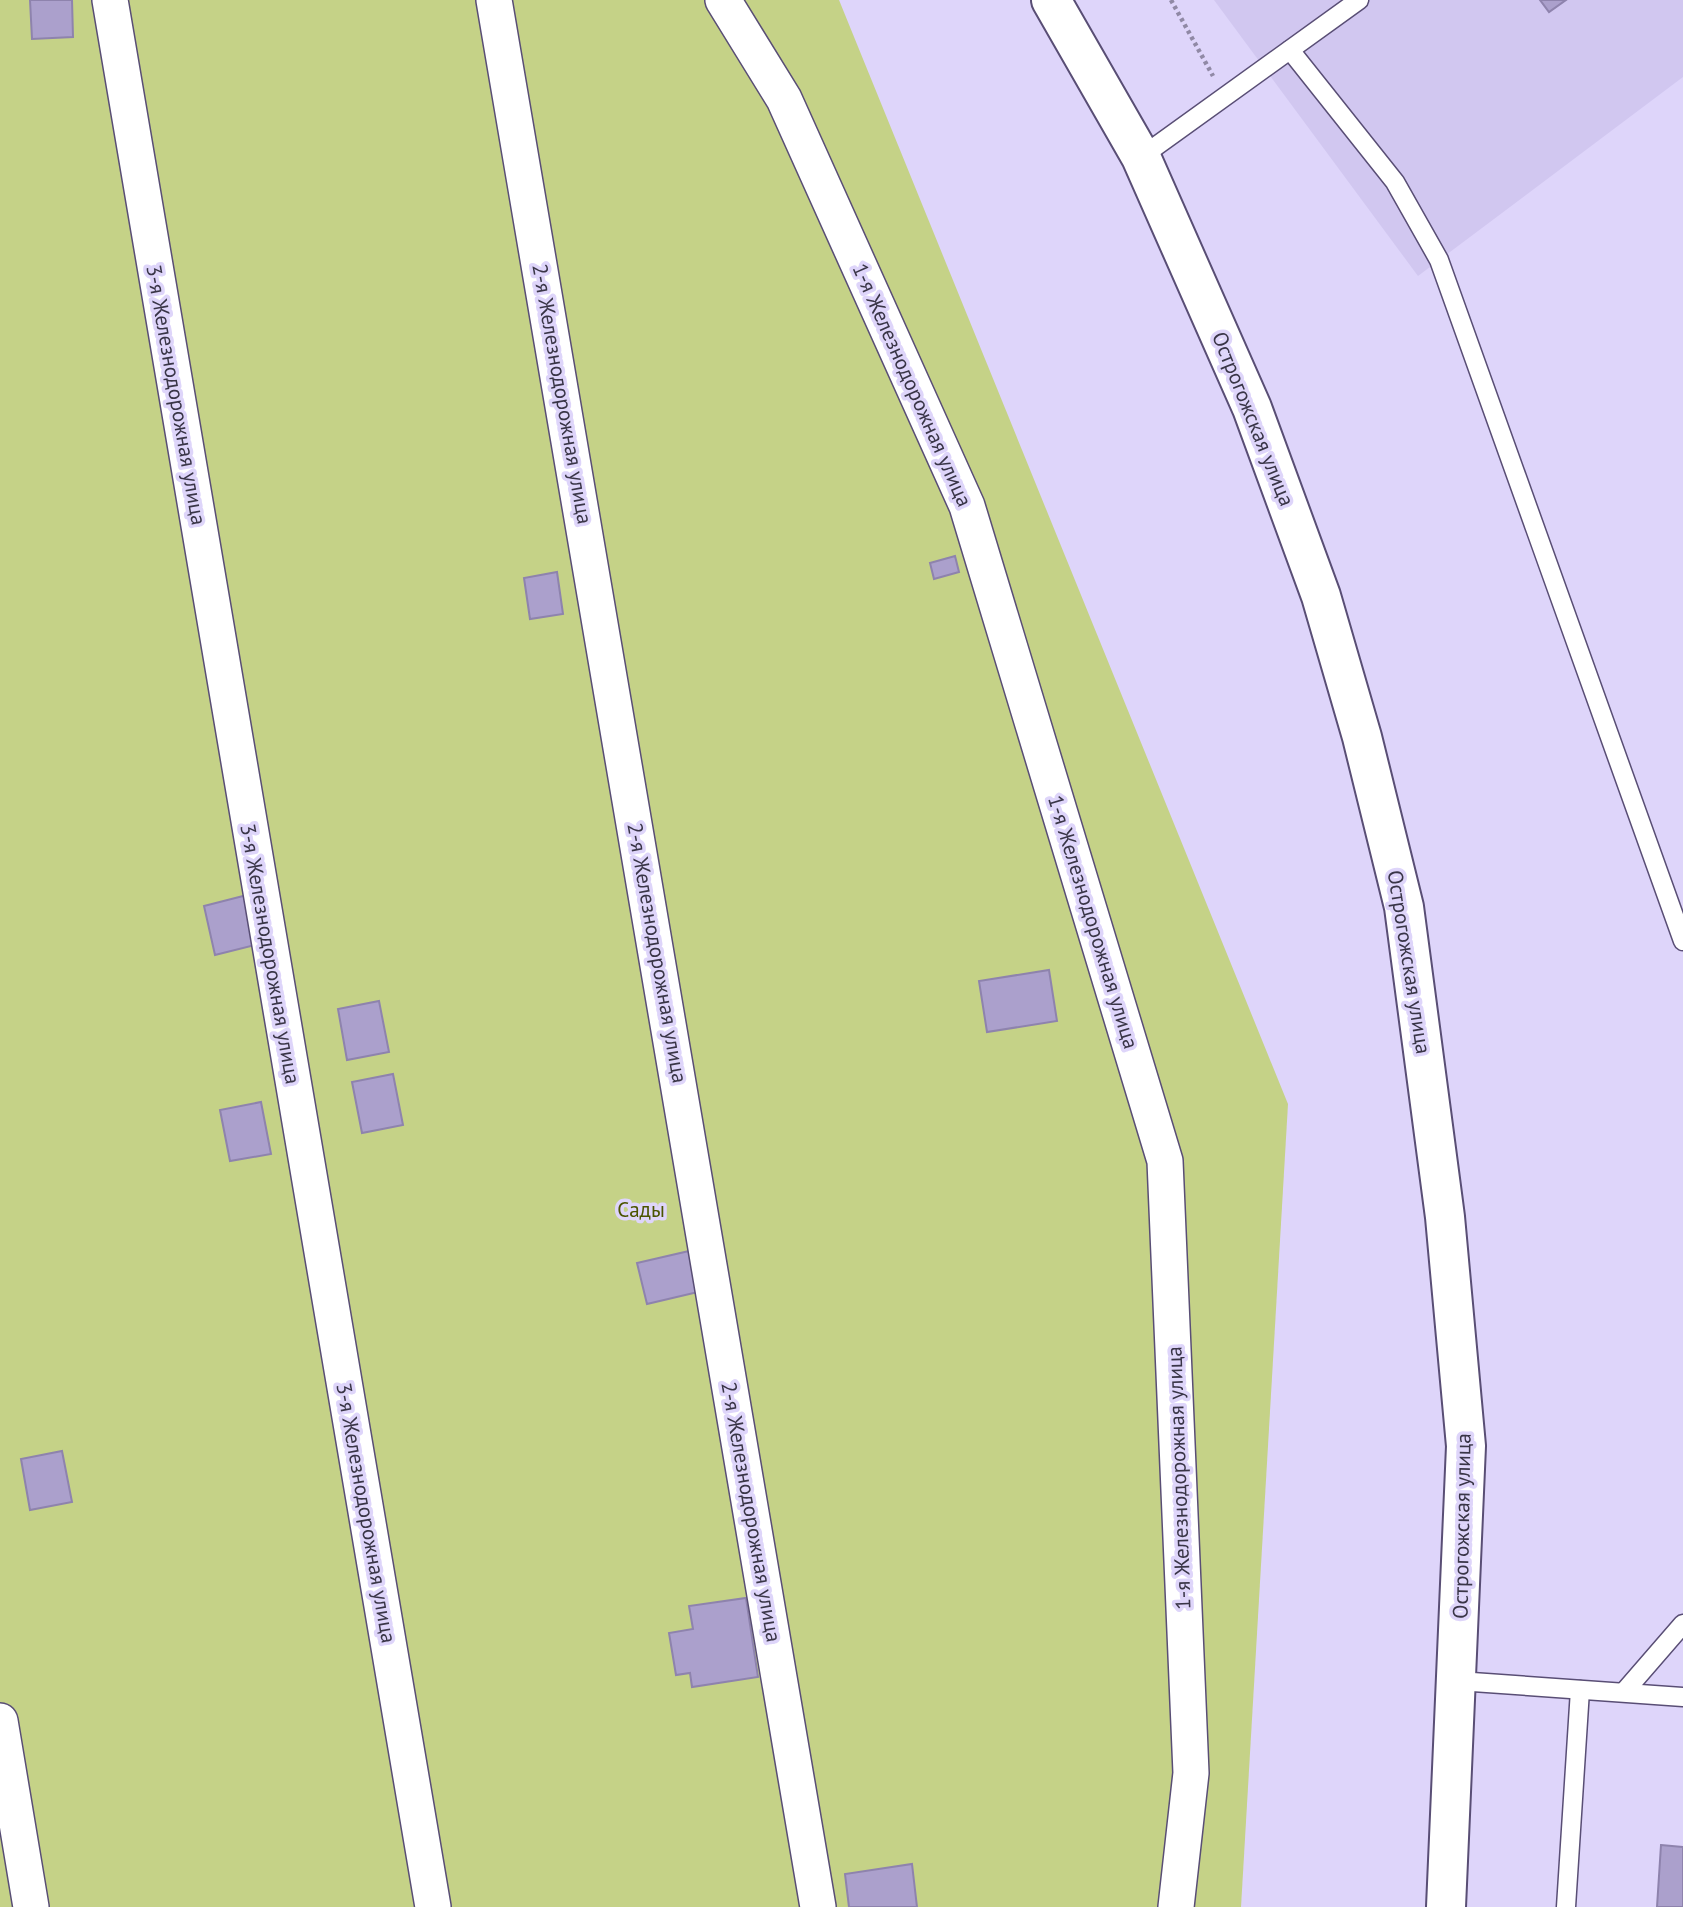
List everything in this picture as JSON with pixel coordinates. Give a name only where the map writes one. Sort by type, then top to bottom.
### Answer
[{"type":"street","name":"3-я Железнодорожная улица","points":[[110,0],[433,1907]]},
{"type":"street","name":"2-я Железнодорожная улица","points":[[494,0],[818,1907]]},
{"type":"street","name":"1-я Железнодорожная улица","points":[[723,0],[784,99],[967,506],[1165,1161],[1191,1773],[1176,1907]]},
{"type":"street","name":"Острогожская улица","points":[[1051,0],[1141,157],[1252,408],[1321,596],[1362,737],[1404,907],[1445,1217],[1466,1446],[1458,1681],[1446,1907]]},
{"type":"street","points":[[0,1721],[31,1907]]},
{"type":"lane","points":[[1141,157],[1224,94],[1359,0]]},
{"type":"lane","points":[[1290,50],[1395,182],[1439,260],[1683,941]]},
{"type":"lane","points":[[1624,1692],[1683,1624]]},
{"type":"lane","points":[[1458,1681],[1683,1697]]},
{"type":"lane","points":[[1566,1907],[1580,1690]]},
{"type":"path","points":[[1171,0],[1224,94]]},
{"type":"shaded area","points":[[1214,0],[1683,0],[1683,77],[1418,276]]},
{"type":"green space","name":"Сады","points":[[0,0],[839,0],[1288,1104],[1241,1907],[0,1907]]},
{"type":"building","points":[[30,0],[72,0],[73,37],[32,39]]},
{"type":"building","points":[[1540,0],[1566,0],[1549,12]]},
{"type":"building","points":[[955,556],[959,572],[934,579],[930,563]]},
{"type":"building","points":[[557,572],[563,614],[530,619],[524,578]]},
{"type":"building","points":[[247,895],[259,944],[215,955],[204,906]]},
{"type":"building","points":[[1049,970],[1057,1021],[987,1032],[979,981]]},
{"type":"building","points":[[379,1001],[389,1052],[347,1060],[338,1009]]},
{"type":"building","points":[[393,1074],[403,1125],[362,1133],[352,1082]]},
{"type":"building","points":[[261,1102],[271,1154],[230,1161],[220,1110]]},
{"type":"building","points":[[689,1251],[698,1292],[647,1304],[637,1263]]},
{"type":"building","points":[[62,1451],[72,1502],[30,1510],[21,1459]]},
{"type":"building","points":[[746,1598],[758,1677],[692,1687],[690,1673],[676,1675],[669,1633],[693,1629],[689,1606]]},
{"type":"building","points":[[1661,1845],[1683,1847],[1683,1907],[1657,1907]]},
{"type":"building","points":[[912,1864],[917,1907],[849,1907],[845,1874]]}]
